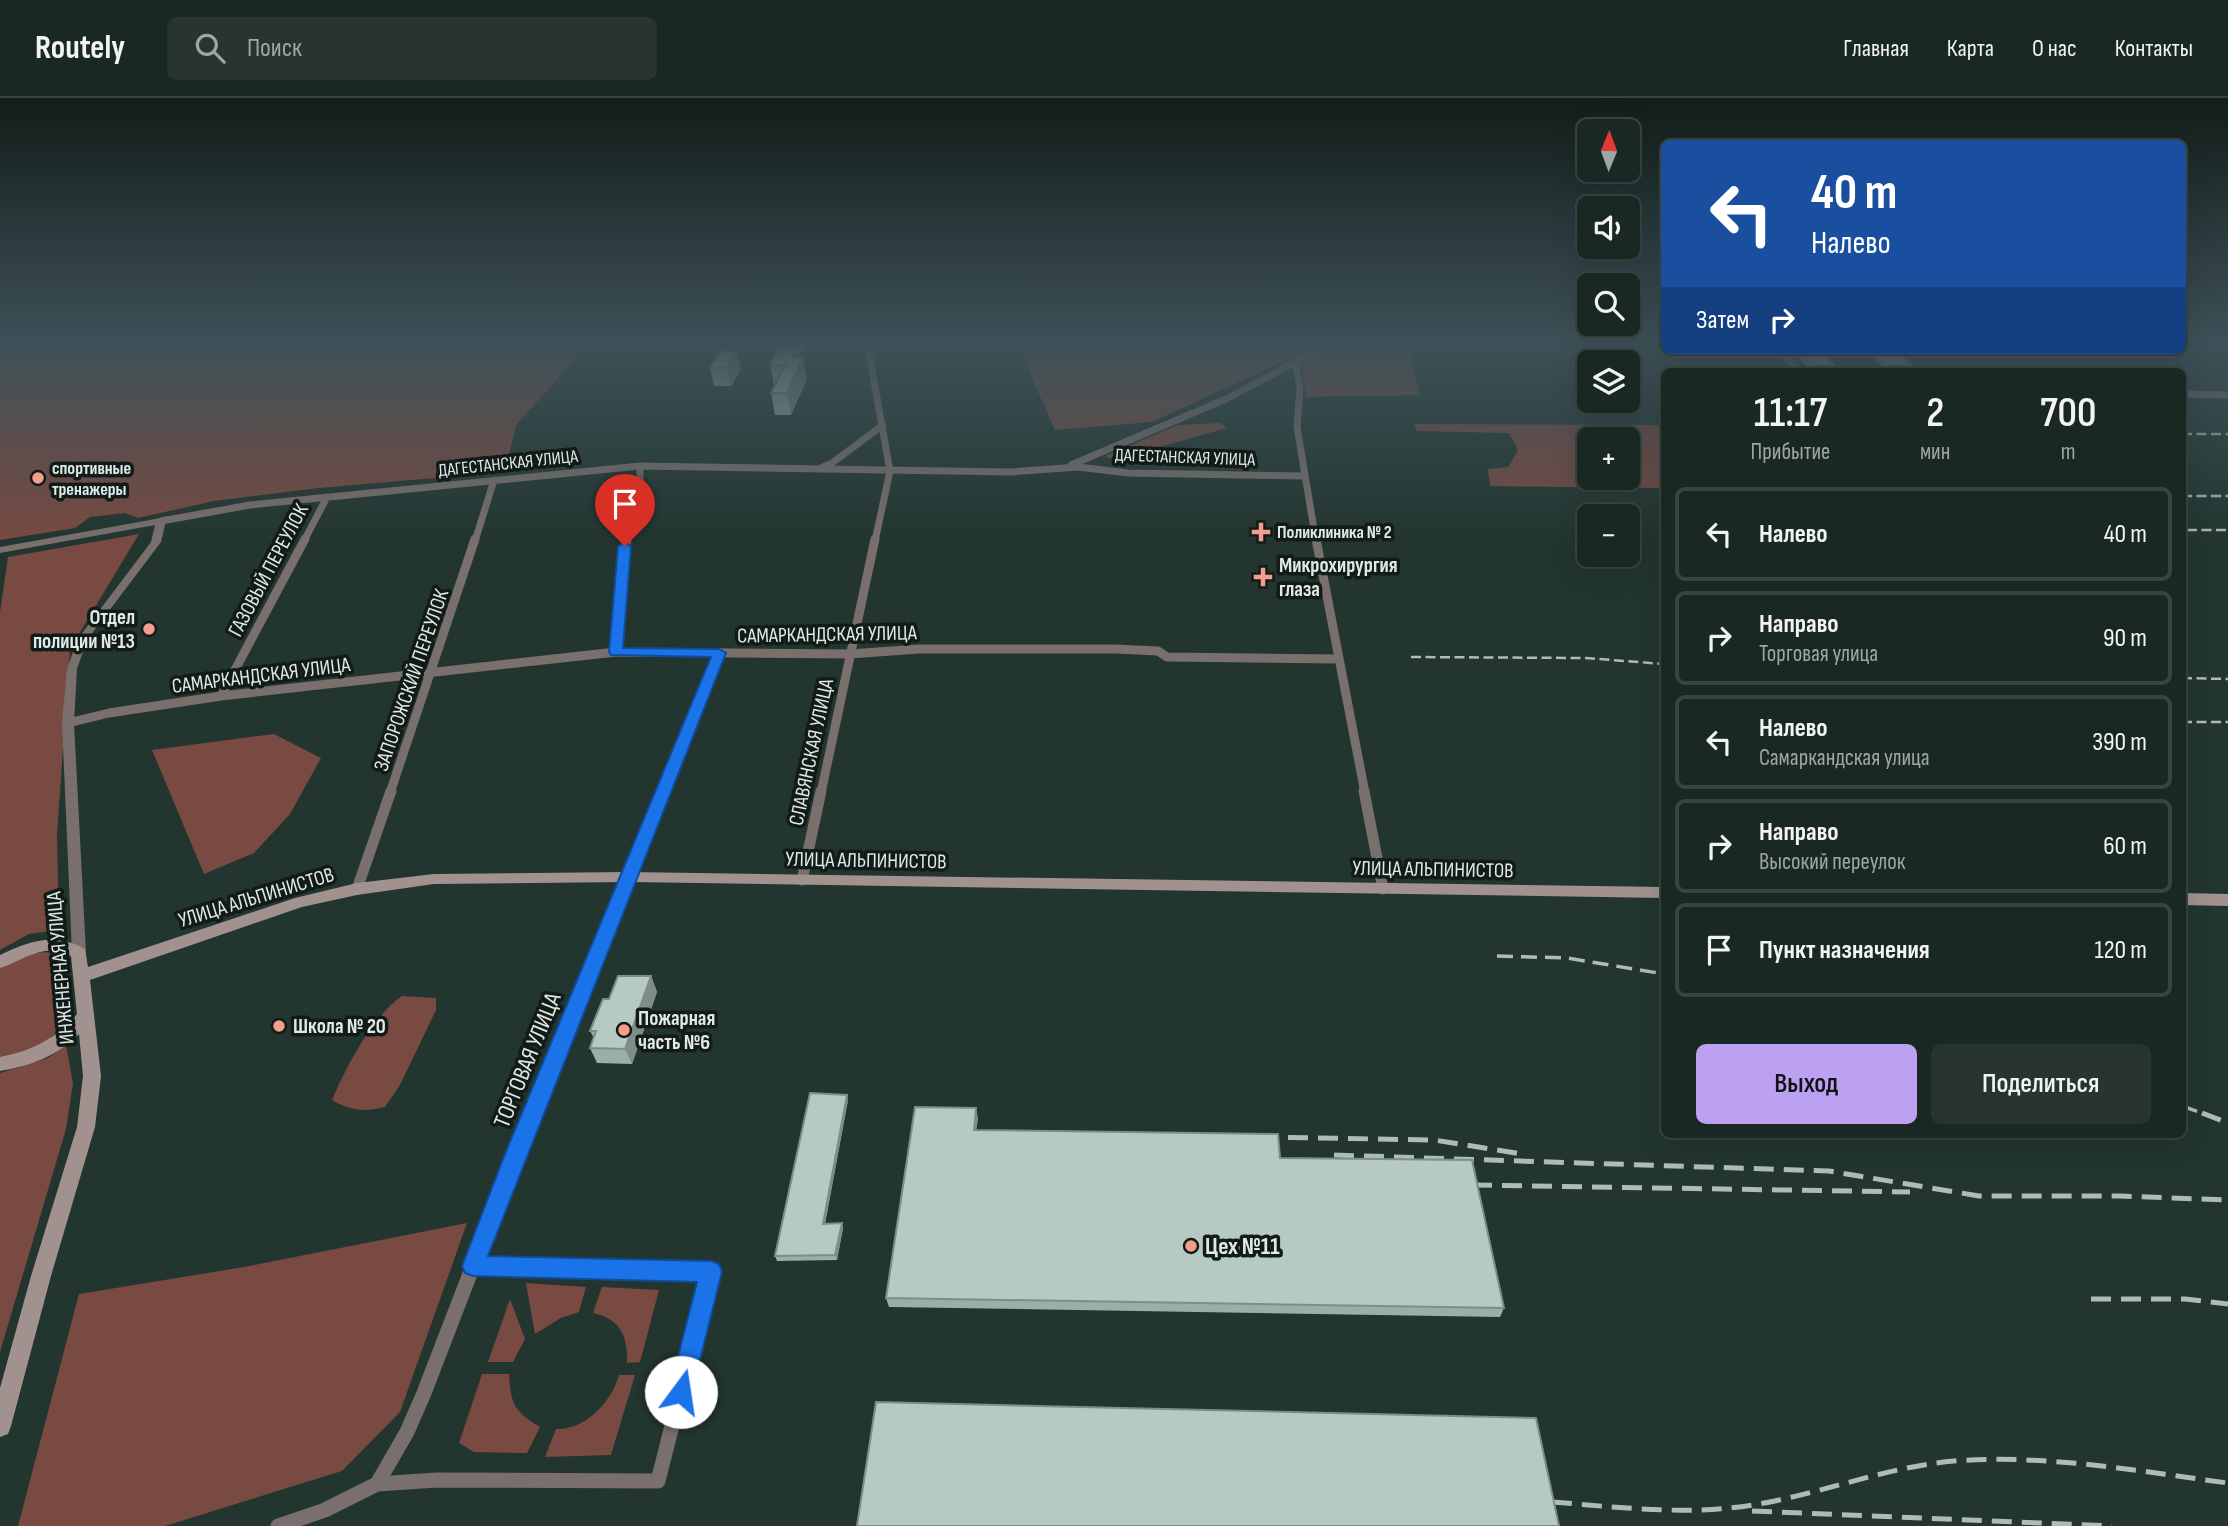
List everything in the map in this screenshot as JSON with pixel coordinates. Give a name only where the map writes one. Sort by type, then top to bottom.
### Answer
[{"type":"main road","name":"УЛИЦА АЛЬПИНИСТОВ","points":[[82,976],[300,902],[357,889],[434,879],[629,877],[1661,893]]},
{"type":"main road","points":[[2186,899],[2228,900]]},
{"type":"main road","points":[[0,962],[27,949],[56,944],[68,945],[79,953]]},
{"type":"main road","name":"ИНЖЕНЕРНАЯ УЛИЦА","points":[[0,1426],[86,1127],[92,1076],[79,953]]},
{"type":"main road","points":[[0,1065],[18,1062],[55,1047],[72,1034],[87,1014]]},
{"type":"street","name":"СЛАВЯНСКАЯ УЛИЦА","points":[[802,880],[890,471],[880,409]]},
{"type":"street","name":"ДАГЕСТАНСКАЯ УЛИЦА","points":[[1065,467],[1203,409]]},
{"type":"street","points":[[1298,409],[1297,426],[1304,476],[1383,889]]},
{"type":"street","points":[[816,470],[832,463],[883,425]]},
{"type":"street","points":[[616,652],[625,546],[640,488],[640,466]]},
{"type":"street","name":"ДАГЕСТАНСКАЯ УЛИЦА","points":[[0,550],[250,505],[640,466],[1018,472],[1065,467],[1128,474],[1304,476]]},
{"type":"street","name":"ЗАПОРОЖСКИЙ ПЕРЕУЛОК","points":[[357,889],[432,674],[494,480]]},
{"type":"street","name":"ГАЗОВЫЙ ПЕРЕУЛОК","points":[[221,696],[327,497]]},
{"type":"street","name":"ИНЖЕНЕРНАЯ УЛИЦА","points":[[79,953],[68,723],[72,669],[76,651],[156,542],[161,522]]},
{"type":"street","name":"САМАРКАНДСКАЯ УЛИЦА","points":[[68,723],[108,713],[221,696],[616,652],[850,654],[919,649],[1116,649],[1158,650],[1167,657],[1337,659]]},
{"type":"street","name":"ТОРГОВАЯ УЛИЦА","points":[[377,1484],[407,1432],[516,1154],[719,653]]},
{"type":"street","points":[[278,1526],[325,1510],[377,1484],[437,1480],[658,1481],[711,1272],[473,1266]]},
{"type":"shaded area","points":[[0,409],[531,409],[516,425],[505,472],[319,488],[214,501],[138,518],[125,513],[90,517],[75,528],[0,540]]},
{"type":"shaded area","points":[[1046,409],[1181,409],[1152,422],[1055,430]]},
{"type":"shaded area","points":[[1220,423],[1227,428],[1145,451],[1124,465],[1105,456],[1178,425]]},
{"type":"shaded area","points":[[1414,424],[1661,425],[1661,488],[1640,488],[1640,427],[1577,427],[1577,487],[1490,486],[1488,469],[1508,467],[1518,450],[1509,433],[1417,431]]},
{"type":"shaded area","points":[[139,534],[70,649],[57,835],[59,930],[29,934],[0,950],[0,612],[8,557]]},
{"type":"shaded area","points":[[274,734],[321,758],[290,814],[254,853],[204,874],[152,750]]},
{"type":"shaded area","points":[[45,952],[61,954],[67,1019],[45,1042],[0,1060],[0,967],[24,955]]},
{"type":"shaded area","points":[[402,996],[436,998],[436,1010],[400,1085],[385,1107],[358,1110],[332,1100],[352,1058],[371,1029]]},
{"type":"shaded area","points":[[66,1045],[73,1083],[66,1129],[0,1352],[0,1073],[48,1058]]},
{"type":"shaded area","points":[[467,1223],[400,1412],[342,1471],[165,1526],[18,1526],[79,1294],[244,1267]]},
{"type":"shaded area","points":[[526,1283],[586,1287],[579,1312],[561,1318],[535,1334]]},
{"type":"shaded area","points":[[602,1287],[659,1290],[640,1362],[627,1363],[626,1345],[621,1330],[610,1320],[593,1313]]},
{"type":"shaded area","points":[[510,1299],[525,1339],[513,1362],[488,1362]]},
{"type":"shaded area","points":[[482,1374],[509,1374],[511,1393],[516,1406],[524,1416],[540,1427],[527,1453],[474,1452],[459,1443]]},
{"type":"shaded area","points":[[619,1375],[635,1375],[611,1455],[545,1457],[556,1429],[578,1425],[596,1412],[610,1395]]},
{"type":"building","points":[[618,976],[651,976],[625,1049],[590,1048],[596,1031],[590,1031],[603,999],[609,999]]},
{"type":"building","points":[[810,1093],[847,1095],[823,1224],[842,1223],[835,1255],[775,1256]]},
{"type":"building","name":"Цех №11","points":[[915,1107],[976,1108],[974,1130],[1278,1134],[1280,1158],[1472,1160],[1504,1308],[886,1298]]},
{"type":"building","points":[[876,1402],[1536,1418],[1559,1526],[857,1526]]},
{"type":"railway","points":[[2186,434],[2228,434]]},
{"type":"railway","points":[[2186,496],[2228,496]]},
{"type":"railway","points":[[2187,530],[2228,530]]},
{"type":"railway","points":[[1411,657],[1586,658],[1661,664]]},
{"type":"railway","points":[[2186,678],[2228,679]]},
{"type":"railway","points":[[2186,722],[2228,722]]},
{"type":"railway","points":[[1497,956],[1567,958],[1661,974]]},
{"type":"railway","points":[[2186,1107],[2207,1115]]},
{"type":"railway","points":[[2202,1113],[2228,1123]]},
{"type":"railway","points":[[1258,1137],[1434,1140],[1522,1154]]},
{"type":"railway","points":[[1334,1155],[1829,1171],[1979,1196],[2120,1196],[2228,1200]]},
{"type":"railway","points":[[1472,1185],[1910,1192]]},
{"type":"railway","points":[[2091,1299],[2185,1299],[2228,1304]]},
{"type":"railway","points":[[1552,1502],[1652,1510],[1728,1508],[1778,1500],[1928,1464],[1988,1459],[2091,1465],[2228,1483]]},
{"type":"railway","points":[[1752,1511],[2112,1526]]},
{"type":"place","name":"спортивные тренажеры","points":[[38,478]]},
{"type":"place","name":"Поликлиника № 2","points":[[1261,532]]},
{"type":"place","name":"Микрохирургия глаза","points":[[1263,577]]},
{"type":"place","name":"Отдел полиции №13","points":[[149,629]]},
{"type":"place","name":"Школа № 20","points":[[279,1026]]},
{"type":"place","name":"Пожарная часть №6","points":[[624,1030]]},
{"type":"place","name":"Цех №11","points":[[1191,1246]]},
{"type":"route","points":[[625,546],[616,652],[719,653],[473,1266],[711,1272],[681,1392]]}]
